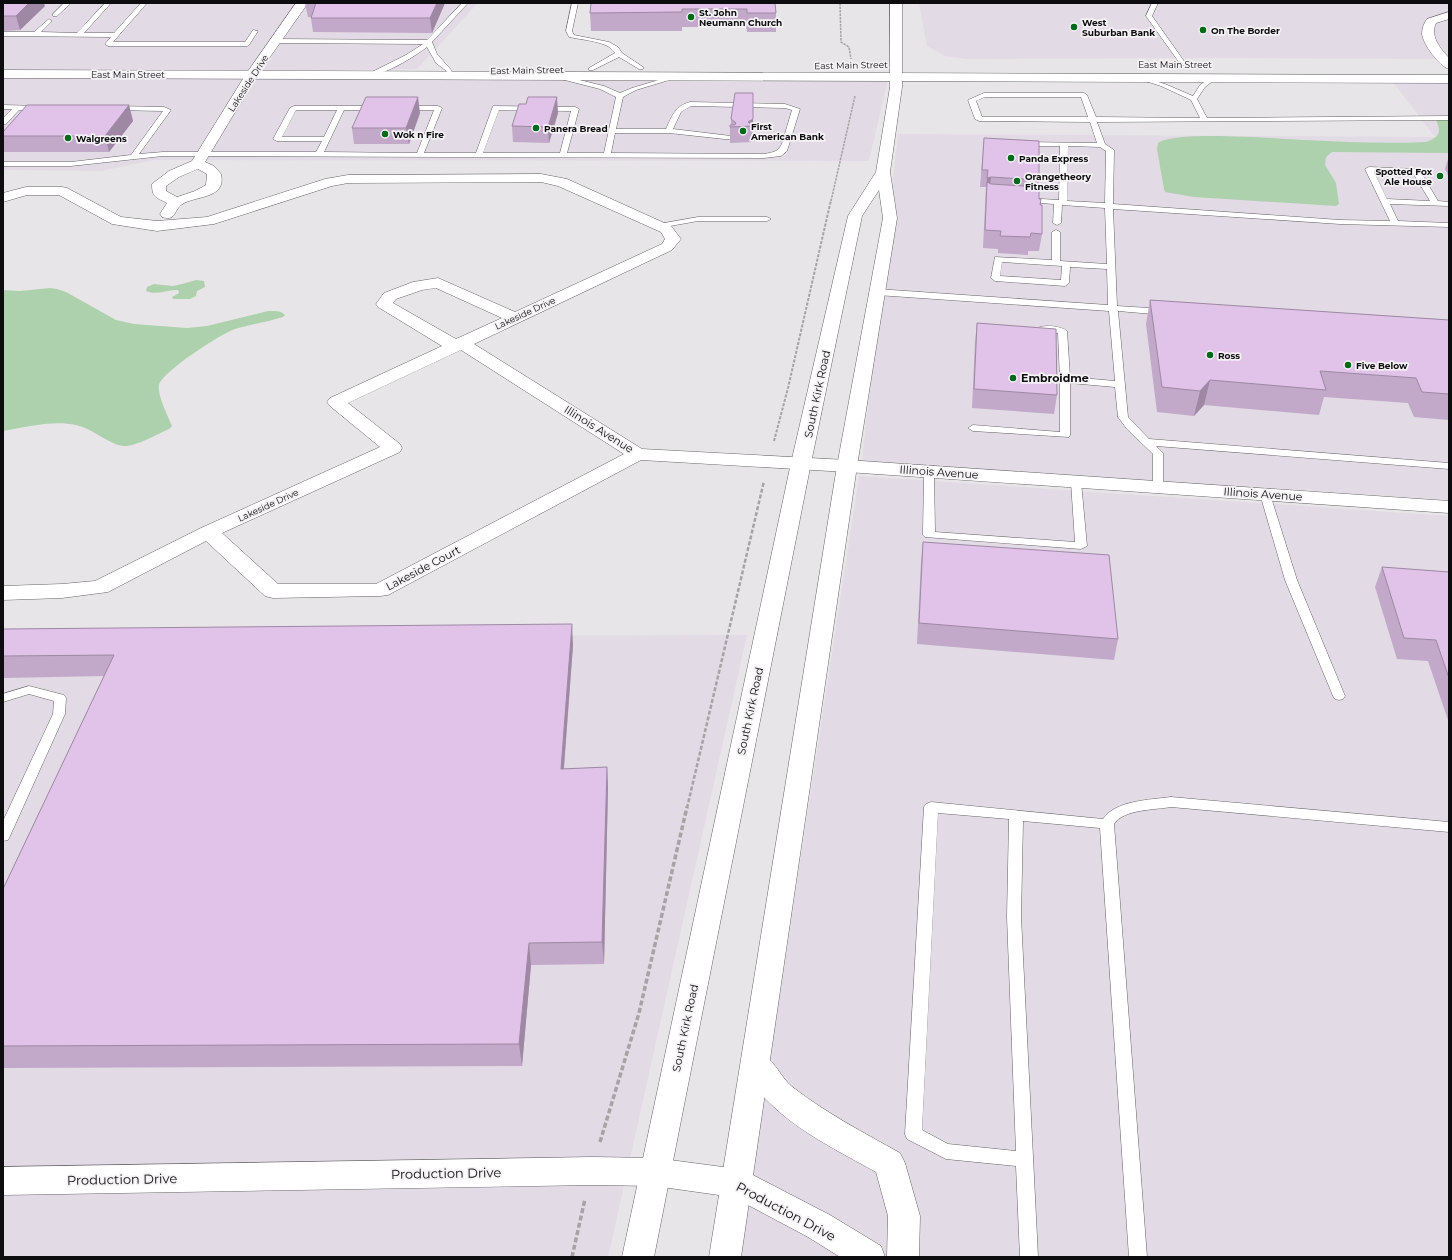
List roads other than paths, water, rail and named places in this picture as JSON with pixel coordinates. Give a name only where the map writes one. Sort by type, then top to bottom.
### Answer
[{"type":"main road","name":"Lakeside Drive","points":[[200,159],[252,74],[302,3]]},
{"type":"main road","name":"South Kirk Road","points":[[725,1257],[738,1183],[847,466],[890,218],[883,172],[896,87],[896,3]]},
{"type":"main road","points":[[1434,6],[1431,21],[1427,30],[1430,41],[1449,65]]},
{"type":"main road","points":[[1431,21],[1449,15]]},
{"type":"main road","name":"East Main Street","points":[[3,74],[680,75],[896,70],[911,64]]},
{"type":"main road","name":"East Main Street","points":[[1168,64],[1187,64]]},
{"type":"main road","points":[[1435,65],[1449,65]]},
{"type":"main road","name":"East Main Street","points":[[252,74],[641,68],[896,70],[1136,77],[1449,79]]},
{"type":"main road","points":[[158,226],[176,202],[200,194],[213,187],[214,177],[211,170],[200,159],[160,184],[158,193],[176,202]]},
{"type":"main road","name":"South Kirk Road","points":[[638,1257],[802,463],[855,216],[883,172]]},
{"type":"main road","name":"Lakeside Drive","points":[[3,198],[26,191],[62,191],[117,221],[158,226],[209,221],[330,182],[348,179],[541,178],[562,182],[666,229],[672,239],[667,247],[336,402],[393,448],[208,532],[100,587],[62,591],[3,593]]},
{"type":"main road","name":"Illinois Avenue","points":[[515,318],[438,283],[419,285],[390,296],[384,304],[458,345],[638,454],[802,463],[1449,507]]},
{"type":"main road","name":"Lakeside Court","points":[[208,532],[273,591],[380,590],[638,454]]},
{"type":"main road","points":[[756,1064],[782,1097],[829,1130],[889,1163],[904,1216],[903,1257]]},
{"type":"main road","name":"Production Drive","points":[[3,1181],[592,1171],[655,1172],[738,1183],[819,1226],[869,1257]]},
{"type":"lane","points":[[55,15],[68,3]]},
{"type":"lane","points":[[78,35],[108,3]]},
{"type":"lane","points":[[144,3],[108,44],[247,44],[255,32]]},
{"type":"lane","points":[[375,72],[405,59],[430,42],[464,3]]},
{"type":"lane","points":[[574,3],[569,32],[571,36],[607,44],[616,48],[619,54],[641,68]]},
{"type":"lane","points":[[1155,3],[1148,16],[1187,64]]},
{"type":"lane","points":[[35,35],[49,21]]},
{"type":"lane","points":[[3,34],[115,35]]},
{"type":"lane","points":[[275,41],[430,42]]},
{"type":"lane","points":[[430,42],[431,51],[436,59],[449,71]]},
{"type":"lane","points":[[591,69],[619,54]]},
{"type":"lane","points":[[554,75],[602,87],[620,96]]},
{"type":"lane","points":[[620,96],[645,85],[680,75]]},
{"type":"lane","points":[[1136,77],[1163,85],[1194,99],[1205,120]]},
{"type":"lane","points":[[1194,99],[1202,86],[1215,78]]},
{"type":"lane","points":[[1102,145],[1094,119],[1084,95],[1056,98],[1003,98],[984,95],[972,100],[980,118],[1009,116],[1094,119],[1205,120],[1449,118]]},
{"type":"lane","points":[[607,155],[620,96]]},
{"type":"lane","points":[[3,164],[71,164],[163,154],[200,159],[319,154],[768,156],[778,154],[784,149],[796,109],[785,106],[690,104],[682,106],[677,110],[675,120],[669,131]]},
{"type":"lane","points":[[3,107],[48,108]]},
{"type":"lane","points":[[3,122],[17,108]]},
{"type":"lane","points":[[110,108],[167,110],[133,158]]},
{"type":"lane","points":[[327,139],[277,139],[294,108],[382,108]]},
{"type":"lane","points":[[319,154],[342,108]]},
{"type":"lane","points":[[398,108],[438,108],[420,154]]},
{"type":"lane","points":[[479,154],[496,108],[575,109],[563,155]]},
{"type":"lane","points":[[612,131],[669,131],[731,138]]},
{"type":"lane","points":[[753,138],[787,139]]},
{"type":"lane","points":[[1011,143],[1102,145],[1110,150],[1113,309],[1123,417],[1131,428],[1148,442],[1158,453],[1158,487]]},
{"type":"lane","points":[[1057,223],[1061,203],[1064,144]]},
{"type":"lane","points":[[1395,223],[1369,169],[1416,171],[1435,203]]},
{"type":"lane","points":[[1012,199],[1340,222],[1449,225]]},
{"type":"lane","points":[[1384,201],[1449,204]]},
{"type":"lane","points":[[659,226],[698,219],[767,219]]},
{"type":"lane","points":[[1056,232],[1056,263]]},
{"type":"lane","points":[[1066,264],[1065,283],[995,278],[998,259],[1112,267]]},
{"type":"lane","points":[[877,292],[1174,313]]},
{"type":"lane","points":[[973,428],[1065,436],[1065,380],[1062,331],[1031,328]]},
{"type":"lane","points":[[1065,380],[1120,384]]},
{"type":"lane","points":[[1148,442],[1449,466]]},
{"type":"lane","points":[[929,472],[929,535],[1080,546],[1076,482]]},
{"type":"lane","points":[[1265,494],[1291,580],[1339,696]]},
{"type":"lane","points":[[3,698],[29,690],[60,698],[59,714],[3,836]]},
{"type":"lane","points":[[1138,1257],[1107,824],[1114,815],[1128,808],[1172,802],[1449,827]]},
{"type":"lane","points":[[1024,1159],[946,1151],[913,1134],[931,807],[1107,824]]},
{"type":"lane","points":[[1016,815],[1014,917],[1029,1257]]},
{"type":"place","name":"St. John Neumann Church","points":[[691,17]]},
{"type":"place","name":"West Suburban Bank","points":[[1074,27]]},
{"type":"place","name":"On The Border","points":[[1203,30]]},
{"type":"place","name":"Panera Bread","points":[[536,128]]},
{"type":"place","name":"First American Bank","points":[[743,131]]},
{"type":"place","name":"Wok n Fire","points":[[385,134]]},
{"type":"place","name":"Walgreens","points":[[68,138]]},
{"type":"place","name":"Panda Express","points":[[1011,158]]},
{"type":"place","name":"Spotted Fox Ale House","points":[[1440,176]]},
{"type":"place","name":"Orangetheory Fitness","points":[[1017,181]]},
{"type":"place","name":"Ross","points":[[1210,355]]},
{"type":"place","name":"Five Below","points":[[1348,365]]},
{"type":"place","name":"Embroidme","points":[[1013,378]]}]
